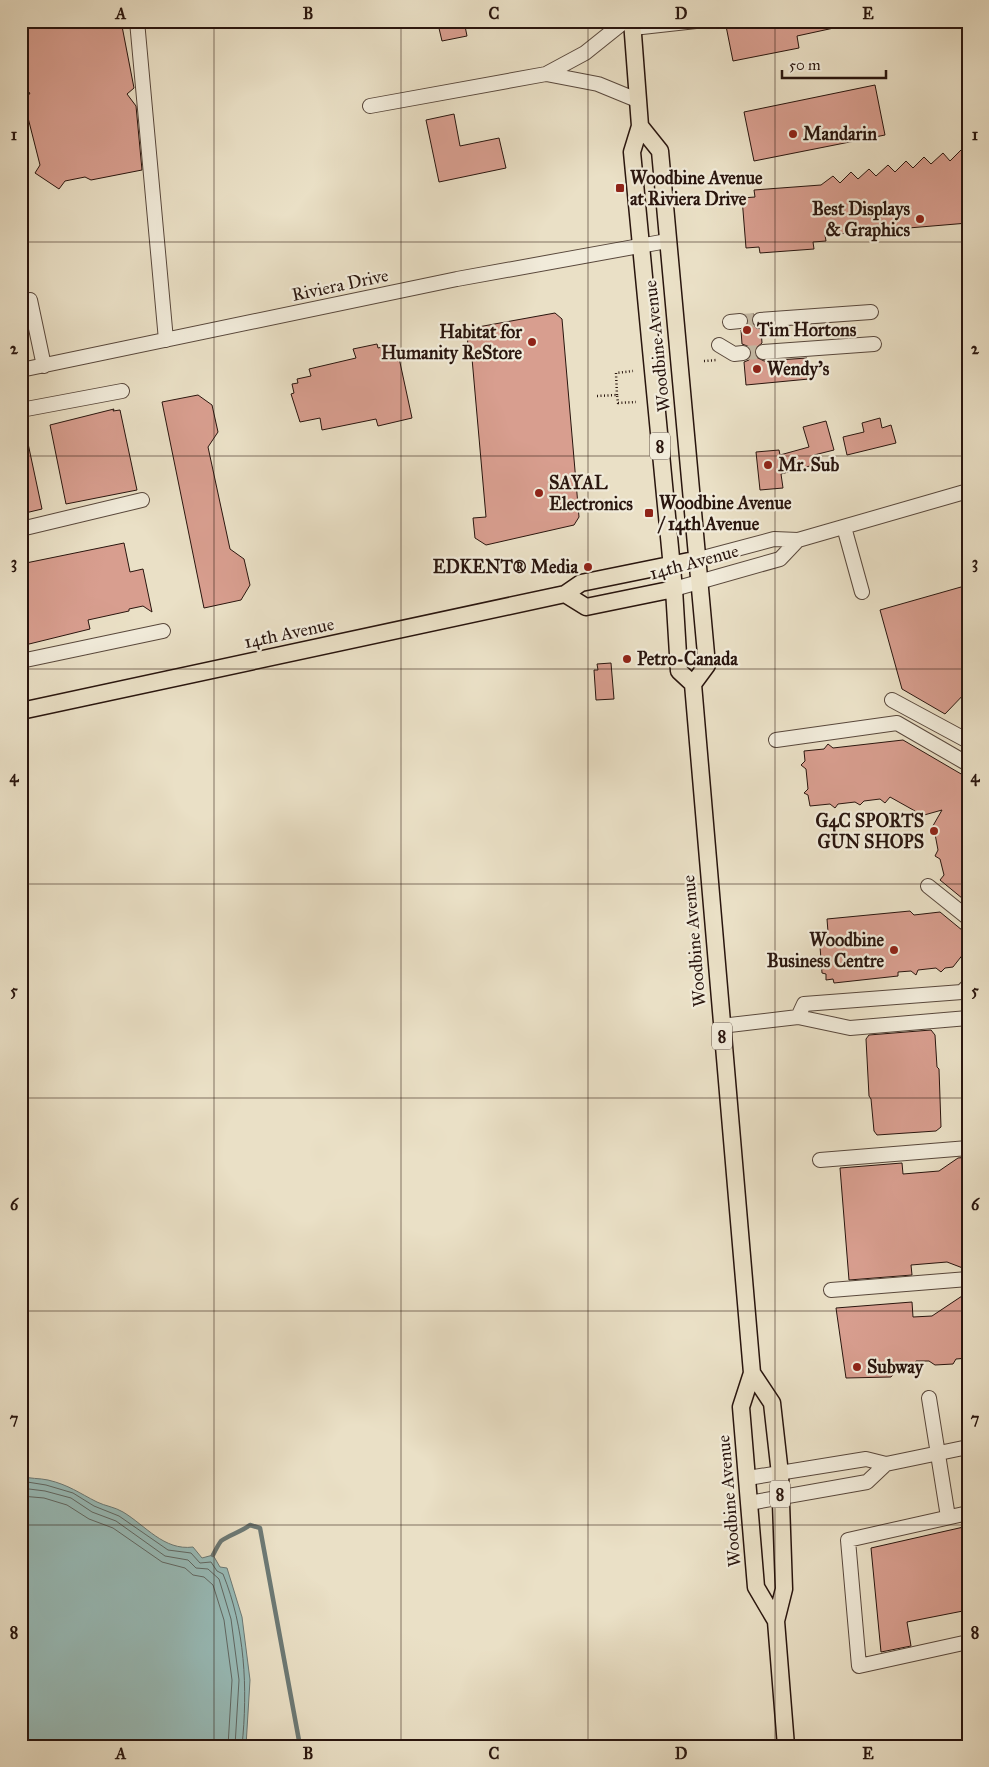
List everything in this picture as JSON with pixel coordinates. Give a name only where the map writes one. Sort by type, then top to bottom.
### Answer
[{"type":"main road","name":"Woodbine Avenue","points":[[630,24],[640,126],[632,152],[674,589],[679,671],[693,684]]},
{"type":"main road","name":"Woodbine Avenue","points":[[640,126],[660,151],[667,241],[699,558],[707,665],[693,684],[752,1374],[741,1407],[756,1587],[776,1621]]},
{"type":"main road","points":[[662,470],[690,470]]},
{"type":"main road","name":"14th Avenue","points":[[21,711],[565,594],[581,583],[699,558]]},
{"type":"main road","name":"14th Avenue","points":[[565,594],[586,607],[674,589]]},
{"type":"main road","name":"Woodbine Avenue","points":[[752,1374],[772,1403],[780,1474],[784,1589],[776,1621],[786,1746]]},
{"type":"street","points":[[137,21],[166,340]]},
{"type":"street","points":[[370,106],[546,74],[585,53],[630,24],[696,21]]},
{"type":"street","points":[[546,74],[598,84],[637,100]]},
{"type":"street","name":"Riviera Drive","points":[[21,370],[457,279],[667,241]]},
{"type":"street","points":[[21,302],[30,300],[44,366]]},
{"type":"street","points":[[760,320],[871,312]]},
{"type":"street","points":[[763,352],[874,344]]},
{"type":"street","points":[[719,345],[734,354],[743,353]]},
{"type":"street","points":[[21,410],[122,391]]},
{"type":"street","name":"14th Avenue","points":[[699,558],[774,540],[798,540],[968,491]]},
{"type":"street","points":[[21,529],[142,500]]},
{"type":"street","points":[[844,527],[862,592]]},
{"type":"street","name":"14th Avenue","points":[[674,589],[780,559],[798,540]]},
{"type":"street","points":[[21,661],[163,631]]},
{"type":"street","points":[[892,700],[968,741]]},
{"type":"street","points":[[776,740],[897,723],[968,764]]},
{"type":"street","points":[[928,886],[968,918]]},
{"type":"street","points":[[798,1018],[804,1004],[962,992],[968,986]]},
{"type":"street","points":[[721,1026],[798,1018],[850,1028],[968,1018]]},
{"type":"street","points":[[820,1160],[968,1148]]},
{"type":"street","points":[[832,1290],[968,1279]]},
{"type":"street","points":[[929,1398],[948,1517]]},
{"type":"street","points":[[748,1478],[866,1459],[886,1464],[968,1447]]},
{"type":"street","points":[[748,1503],[868,1482],[886,1464]]},
{"type":"street","points":[[968,1513],[848,1540],[859,1666],[968,1642]]},
{"type":"path","points":[[633,371],[616,372],[617,395],[618,403],[636,402]]},
{"type":"path","points":[[597,396],[617,395]]},
{"type":"water","points":[[21,1476],[48,1480],[68,1487],[97,1502],[123,1512],[164,1541],[173,1545],[193,1547],[202,1558],[213,1555],[220,1567],[227,1568],[242,1617],[250,1680],[246,1746],[21,1746]]},
{"type":"building","points":[[21,21],[121,21],[134,88],[127,94],[136,106],[142,170],[91,180],[85,177],[65,181],[59,189],[35,173],[40,165],[24,102],[30,93],[21,88]]},
{"type":"building","points":[[449,21],[464,21],[467,36],[442,41],[438,24]]},
{"type":"building","points":[[725,21],[842,21],[843,26],[797,36],[799,48],[733,61]]},
{"type":"building","points":[[875,85],[885,135],[754,161],[744,112]]},
{"type":"building","points":[[454,114],[460,146],[499,138],[506,168],[439,182],[426,120]]},
{"type":"building","points":[[961,150],[968,156],[968,223],[825,235],[826,241],[813,242],[814,249],[760,253],[759,247],[746,248],[742,198],[755,197],[754,190],[821,185],[833,176],[840,183],[851,172],[858,179],[869,169],[876,176],[888,165],[895,172],[906,161],[913,168],[924,157],[931,164],[943,153],[950,161]]},
{"type":"building","points":[[555,313],[562,319],[579,517],[574,525],[486,545],[475,538],[473,518],[486,517],[471,347],[468,348],[467,329]]},
{"type":"building","points":[[754,314],[751,321],[756,328],[761,329],[762,343],[755,349],[756,357],[764,361],[807,358],[809,379],[746,385],[744,362],[749,360],[752,353],[750,347],[742,344],[741,330],[748,324],[746,315]]},
{"type":"building","points":[[377,344],[378,348],[396,344],[412,418],[378,426],[376,419],[322,430],[320,418],[300,422],[291,394],[294,393],[292,384],[298,383],[297,379],[311,376],[309,369],[356,358],[353,349]]},
{"type":"building","points":[[198,395],[212,405],[218,432],[208,447],[230,549],[244,559],[250,585],[241,600],[204,608],[162,402]]},
{"type":"building","points":[[114,409],[113,411],[120,410],[137,490],[66,504],[50,425]]},
{"type":"building","points":[[880,418],[882,428],[891,425],[896,443],[847,455],[843,437],[864,432],[862,423]]},
{"type":"building","points":[[826,421],[834,450],[814,455],[817,464],[781,474],[783,488],[760,490],[756,452],[779,450],[780,455],[809,447],[803,427]]},
{"type":"building","points":[[21,434],[26,434],[42,509],[21,514]]},
{"type":"building","points":[[124,543],[130,572],[143,569],[152,612],[143,606],[129,609],[129,611],[88,620],[90,629],[21,646],[21,564]]},
{"type":"building","points":[[968,585],[968,690],[945,714],[902,689],[880,610]]},
{"type":"building","points":[[611,663],[614,699],[596,700],[594,670],[598,670],[597,664]]},
{"type":"building","points":[[903,740],[968,778],[968,903],[940,880],[944,875],[940,859],[935,856],[938,850],[935,834],[930,831],[942,810],[917,817],[915,811],[890,797],[885,803],[880,799],[864,801],[860,805],[855,802],[838,804],[835,808],[830,804],[810,806],[808,795],[804,793],[808,789],[806,769],[801,765],[805,761],[804,751],[824,749],[828,744],[833,748]]},
{"type":"building","name":"Woodbine Business Centre","points":[[910,911],[914,915],[940,912],[968,935],[968,953],[964,953],[953,967],[945,968],[941,972],[936,968],[918,970],[916,975],[911,971],[898,972],[898,976],[834,983],[833,979],[826,980],[826,974],[822,973],[819,933],[828,932],[827,919]]},
{"type":"building","points":[[931,1030],[935,1035],[937,1067],[939,1069],[941,1127],[936,1131],[877,1135],[874,1131],[871,1099],[869,1096],[866,1039],[869,1035]]},
{"type":"building","points":[[968,1157],[968,1270],[947,1262],[911,1265],[912,1275],[849,1280],[840,1168],[902,1163],[903,1174],[939,1171],[958,1158]]},
{"type":"building","points":[[968,1292],[968,1358],[956,1359],[953,1364],[935,1365],[929,1361],[916,1361],[913,1369],[896,1371],[891,1377],[846,1378],[836,1308],[912,1302],[913,1317],[932,1316]]},
{"type":"building","points":[[968,1526],[968,1610],[907,1622],[911,1646],[881,1652],[871,1548]]},
{"type":"waterway","points":[[213,1555],[224,1539],[250,1525],[260,1528],[300,1746]]},
{"type":"tunnel","points":[[740,321],[760,320]]},
{"type":"tunnel","points":[[743,353],[763,352]]},
{"type":"place","name":"Mandarin","points":[[793,134]]},
{"type":"place","name":"Woodbine Avenue at Riviera Drive","points":[[620,188]]},
{"type":"place","name":"Best Displays & Graphics","points":[[920,219]]},
{"type":"place","name":"Tim Hortons","points":[[747,330]]},
{"type":"place","name":"Habitat for Humanity ReStore","points":[[532,342]]},
{"type":"place","name":"Wendy's","points":[[757,369]]},
{"type":"place","name":"Mr. Sub","points":[[768,465]]},
{"type":"place","name":"SAYAL Electronics","points":[[539,493]]},
{"type":"place","name":"Woodbine Avenue / 14th Avenue","points":[[649,513]]},
{"type":"place","name":"EDKENT® Media","points":[[588,567]]},
{"type":"place","name":"Petro-Canada","points":[[627,659]]},
{"type":"place","name":"G4C SPORTS GUN SHOPS","points":[[934,831]]},
{"type":"place","name":"Woodbine Business Centre","points":[[894,950]]},
{"type":"place","name":"Subway","points":[[857,1367]]}]
